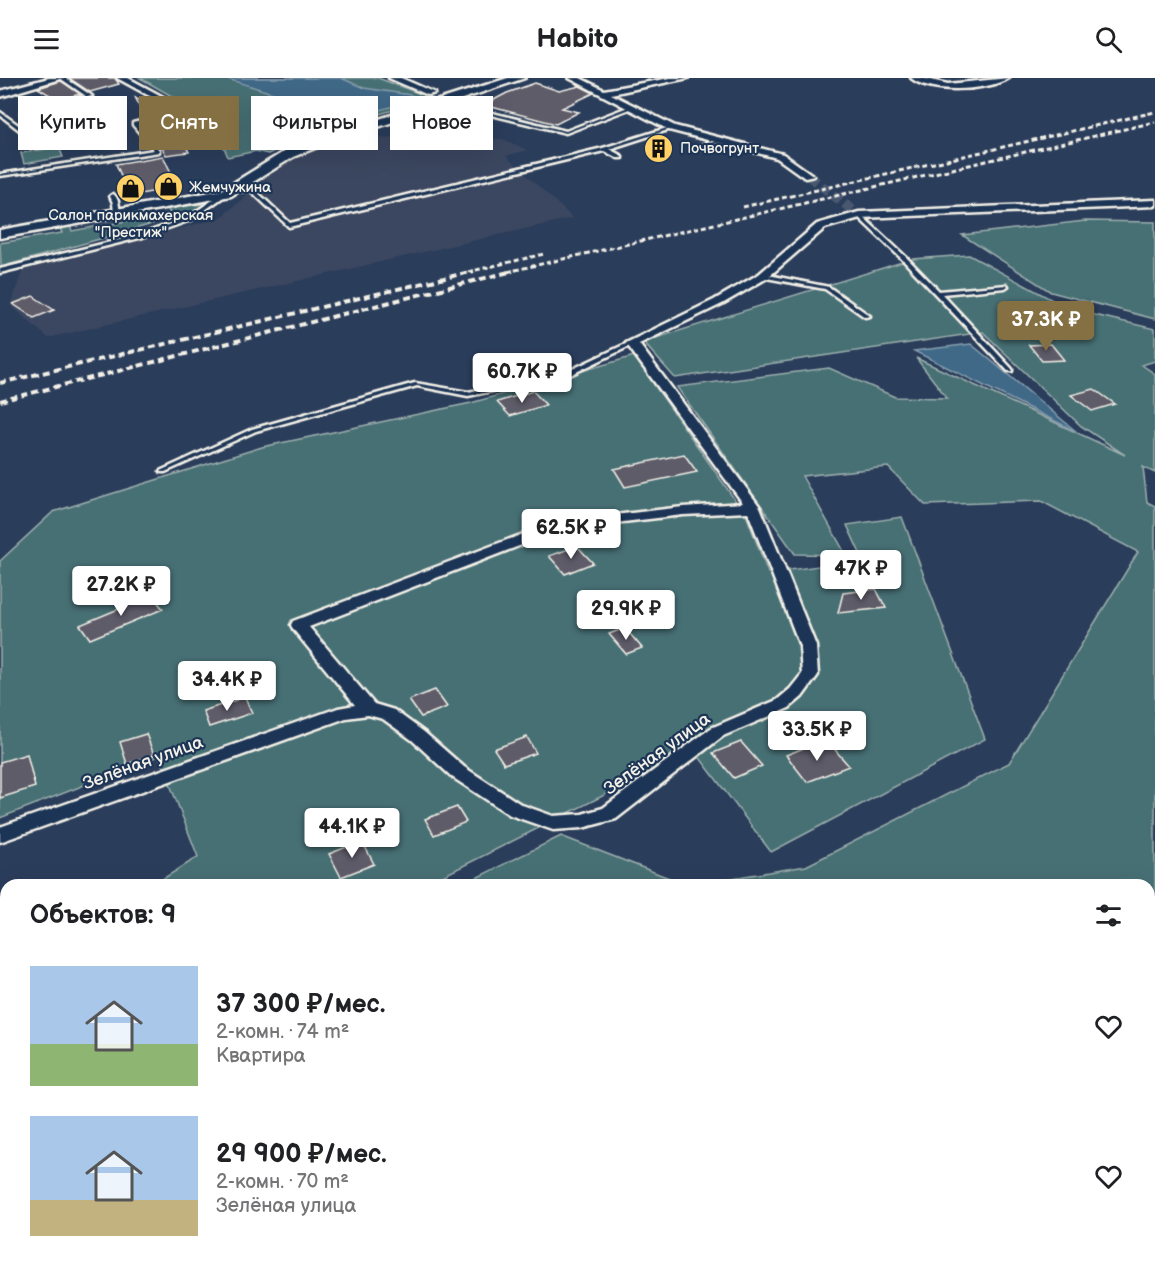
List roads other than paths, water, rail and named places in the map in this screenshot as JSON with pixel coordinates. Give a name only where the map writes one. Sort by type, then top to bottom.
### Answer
[{"type":"street","points":[[0,94],[60,78]]},
{"type":"street","points":[[121,78],[155,96]]},
{"type":"street","points":[[393,78],[431,93]]},
{"type":"street","points":[[467,96],[519,78]]},
{"type":"street","points":[[573,78],[672,128],[780,156],[809,176]]},
{"type":"street","points":[[602,93],[684,78]]},
{"type":"street","points":[[915,78],[922,82],[958,88],[1005,78]]},
{"type":"street","points":[[0,234],[232,191],[279,160],[311,145],[390,121]]},
{"type":"street","points":[[632,343],[718,302],[762,276],[821,226],[859,215],[1153,202]]},
{"type":"street","name":"Зелёная улица","points":[[0,835],[344,712],[368,709],[388,714],[418,736],[458,772],[516,810],[553,823],[582,821],[609,813],[717,732],[783,704],[796,693],[810,675],[807,646],[753,507],[632,343]]},
{"type":"street","name":"Зелёная улица","points":[[368,709],[299,625],[560,525],[683,511],[753,507]]},
{"type":"lane","points":[[60,78],[90,96]]},
{"type":"lane","points":[[493,114],[566,132],[630,108]]},
{"type":"lane","points":[[0,113],[18,127]]},
{"type":"lane","points":[[0,271],[141,236],[189,219],[232,191],[252,190],[289,225],[605,149],[672,128]]},
{"type":"lane","points":[[692,148],[721,141]]},
{"type":"lane","points":[[605,149],[620,157]]},
{"type":"lane","points":[[0,176],[156,150]]},
{"type":"lane","points":[[113,196],[117,214]]},
{"type":"lane","points":[[859,215],[1010,369]]},
{"type":"lane","points":[[762,276],[827,288],[867,316]]},
{"type":"lane","points":[[938,293],[1005,286]]},
{"type":"lane","points":[[163,471],[254,430],[417,384],[468,394],[567,375],[632,343]]},
{"type":"tunnel","points":[[809,176],[859,215]]},
{"type":"railway","points":[[743,207],[1155,112]]},
{"type":"railway","points":[[507,272],[1155,122]]},
{"type":"railway","points":[[468,272],[544,254]]},
{"type":"railway","points":[[0,383],[474,271]]},
{"type":"railway","points":[[0,401],[513,271]]},
{"type":"place","name":"Почвогрунт","points":[[659,148]]},
{"type":"place","name":"Жемчужина","points":[[168,187]]},
{"type":"place","name":"Салон парикмахерская \"Престиж\"","points":[[131,188]]}]
